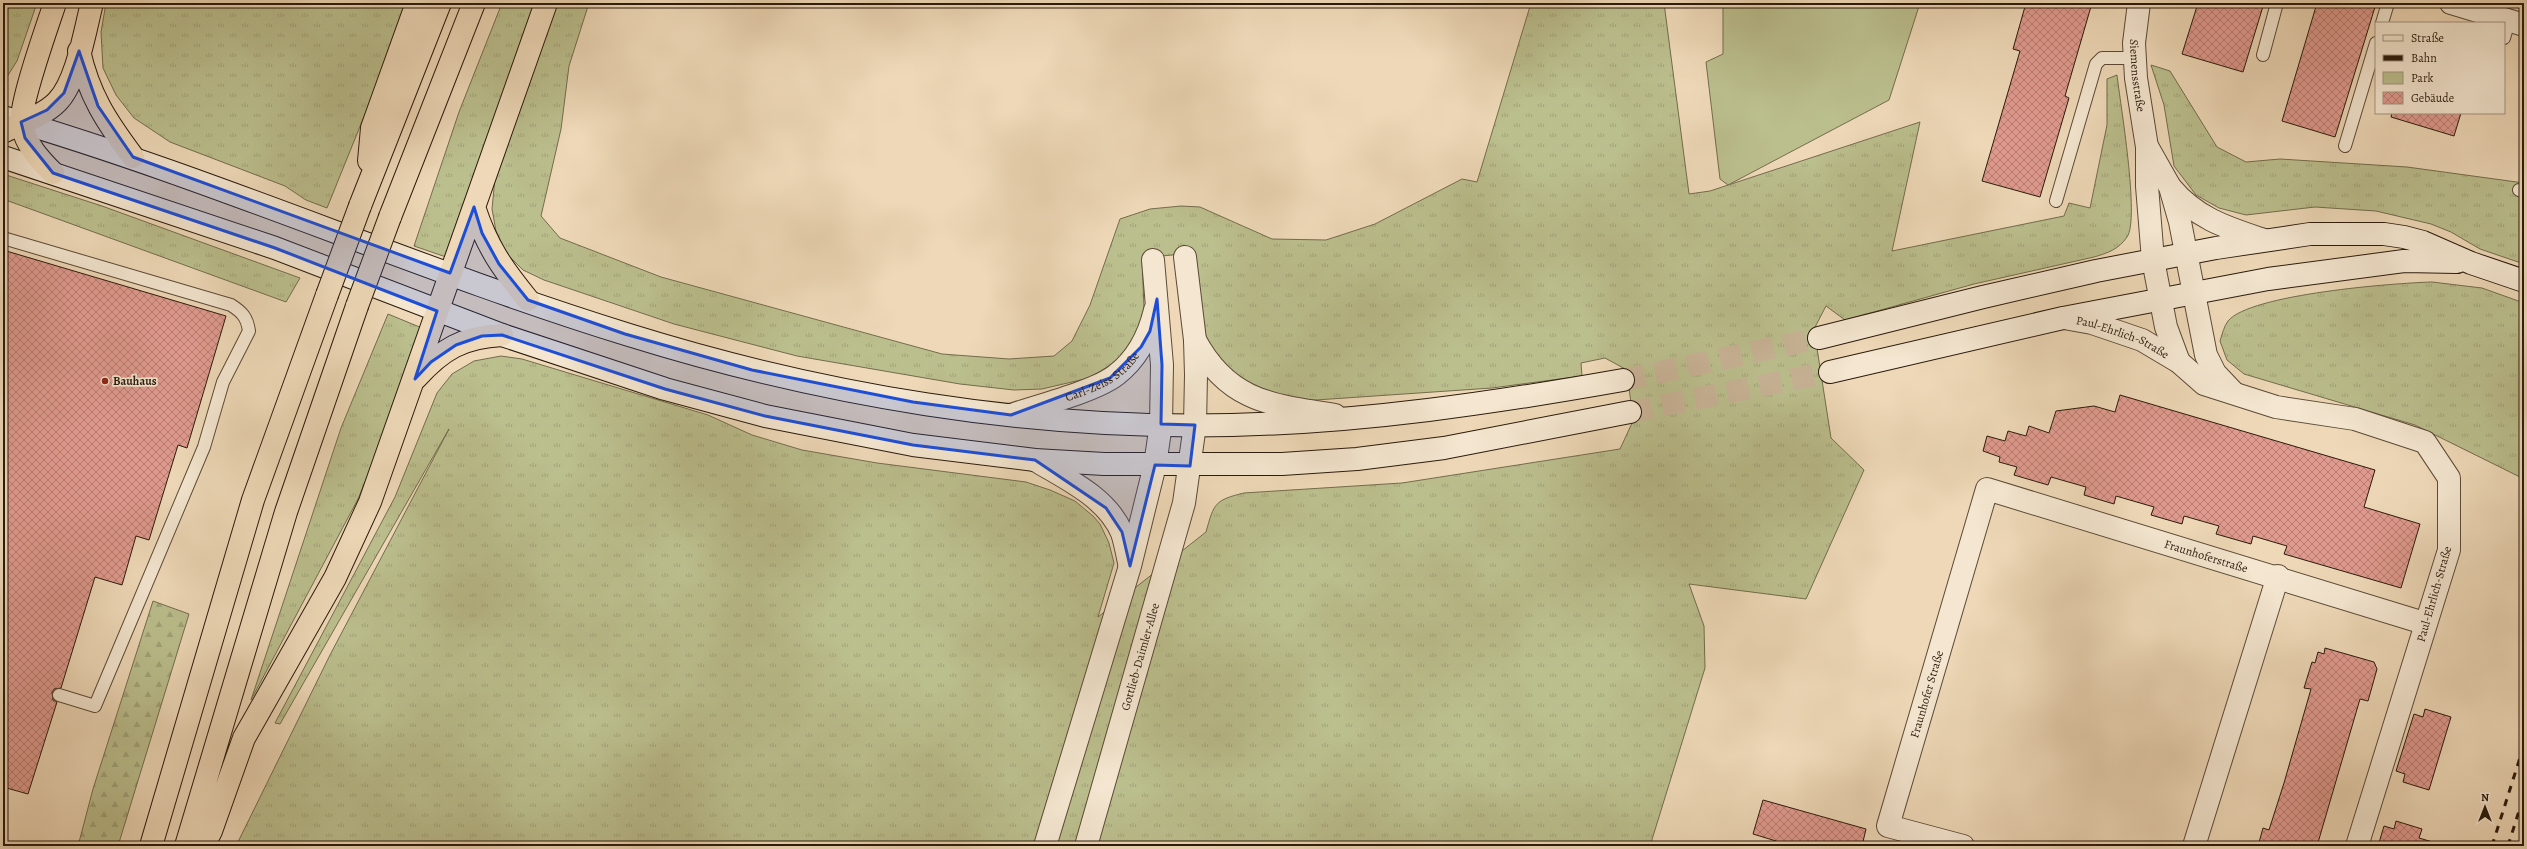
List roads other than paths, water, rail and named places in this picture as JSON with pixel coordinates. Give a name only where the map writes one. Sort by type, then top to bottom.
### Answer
[{"type":"highway","points":[[9,124],[33,71],[55,3]]},
{"type":"highway","points":[[9,124],[47,110],[64,93],[79,50],[92,3]]},
{"type":"highway","points":[[363,196],[372,128],[417,3]]},
{"type":"highway","points":[[151,846],[253,500],[363,196],[440,3]]},
{"type":"highway","points":[[186,846],[286,512],[357,306],[390,217],[474,3]]},
{"type":"highway","points":[[203,846],[212,831],[244,738],[335,578],[356,535],[415,379],[450,273],[546,3]]},
{"type":"highway","points":[[79,50],[84,72],[98,106],[133,157]]},
{"type":"highway","points":[[9,124],[25,138],[38,157],[53,173]]},
{"type":"highway","points":[[474,207],[482,233],[498,264],[528,300]]},
{"type":"highway","points":[[415,379],[431,362],[456,345],[482,336],[502,335]]},
{"type":"main road","name":"Siemensstraße","points":[[2140,3],[2134,43],[2134,58],[2147,147],[2147,186],[2153,260]]},
{"type":"main road","points":[[2450,3],[2499,17]]},
{"type":"main road","points":[[9,124],[133,157],[450,273],[625,334],[752,370],[890,398],[1011,414],[1194,426],[1352,418],[1496,402],[1623,380]]},
{"type":"main road","name":"Siemensstraße","points":[[2147,147],[2170,186],[2185,204],[2223,226],[2264,240]]},
{"type":"main road","points":[[3,157],[275,248],[502,335],[665,389],[765,416],[913,445],[1035,460],[1190,466],[1282,464],[1357,460],[1444,448],[1630,412]]},
{"type":"main road","name":"Siemensstraße","points":[[2170,186],[2195,293]]},
{"type":"main road","points":[[1819,338],[1983,297],[2153,260],[2264,240],[2310,234],[2384,234],[2423,242],[2471,263],[2524,281]]},
{"type":"main road","points":[[1186,257],[1195,340],[1194,426]]},
{"type":"main road","name":"Carl-Zeiss Straße","points":[[1153,260],[1162,365],[1161,424],[1155,465]]},
{"type":"main road","name":"Paul-Ehrlich-Straße","points":[[2153,260],[2166,327],[2179,362],[2189,374],[2204,384],[2276,407],[2355,419],[2425,442],[2449,478],[2449,550],[2424,623],[2410,676],[2357,846]]},
{"type":"main road","points":[[1830,372],[2063,318],[2160,301],[2268,279],[2404,261],[2471,263]]},
{"type":"main road","name":"Paul-Ehrlich-Straße","points":[[2195,293],[2206,355],[2215,374],[2234,393]]},
{"type":"main road","name":"Carl-Zeiss Straße","points":[[1011,414],[1082,390],[1117,374],[1141,347],[1150,331],[1157,300]]},
{"type":"main road","name":"Paul-Ehrlich-Straße","points":[[2063,318],[2092,323],[2128,334],[2179,362]]},
{"type":"main road","points":[[1195,340],[1204,358],[1217,373],[1241,392],[1274,405],[1352,418]]},
{"type":"main road","name":"Gottlieb-Daimler-Allee","points":[[1086,846],[1182,510],[1190,466],[1194,426]]},
{"type":"main road","points":[[1035,460],[1089,494],[1106,508],[1122,532],[1130,566]]},
{"type":"main road","points":[[1045,846],[1130,566],[1155,465]]},
{"type":"main road","name":"Fraunhoferstraße","points":[[1987,488],[2278,576],[2424,623]]},
{"type":"main road","name":"Fraunhofer Straße","points":[[1963,846],[1888,826],[1987,488]]},
{"type":"main road","points":[[2194,846],[2278,576]]},
{"type":"lane","points":[[2263,55],[2278,3]]},
{"type":"lane","points":[[2382,22],[2388,3]]},
{"type":"lane","points":[[2345,146],[2375,46]]},
{"type":"lane","points":[[2056,201],[2096,64],[2102,58],[2134,58]]},
{"type":"lane","points":[[3,238],[231,306],[242,312],[248,321],[249,331],[223,382],[204,447],[95,706],[59,695]]},
{"type":"tunnel","points":[[1623,380],[1819,338]]},
{"type":"tunnel","points":[[1630,412],[1830,372]]},
{"type":"railway","points":[[2492,846],[2524,745]]},
{"type":"railway","points":[[2508,846],[2524,795]]},
{"type":"place","name":"Bauhaus","points":[[105,381]]}]
